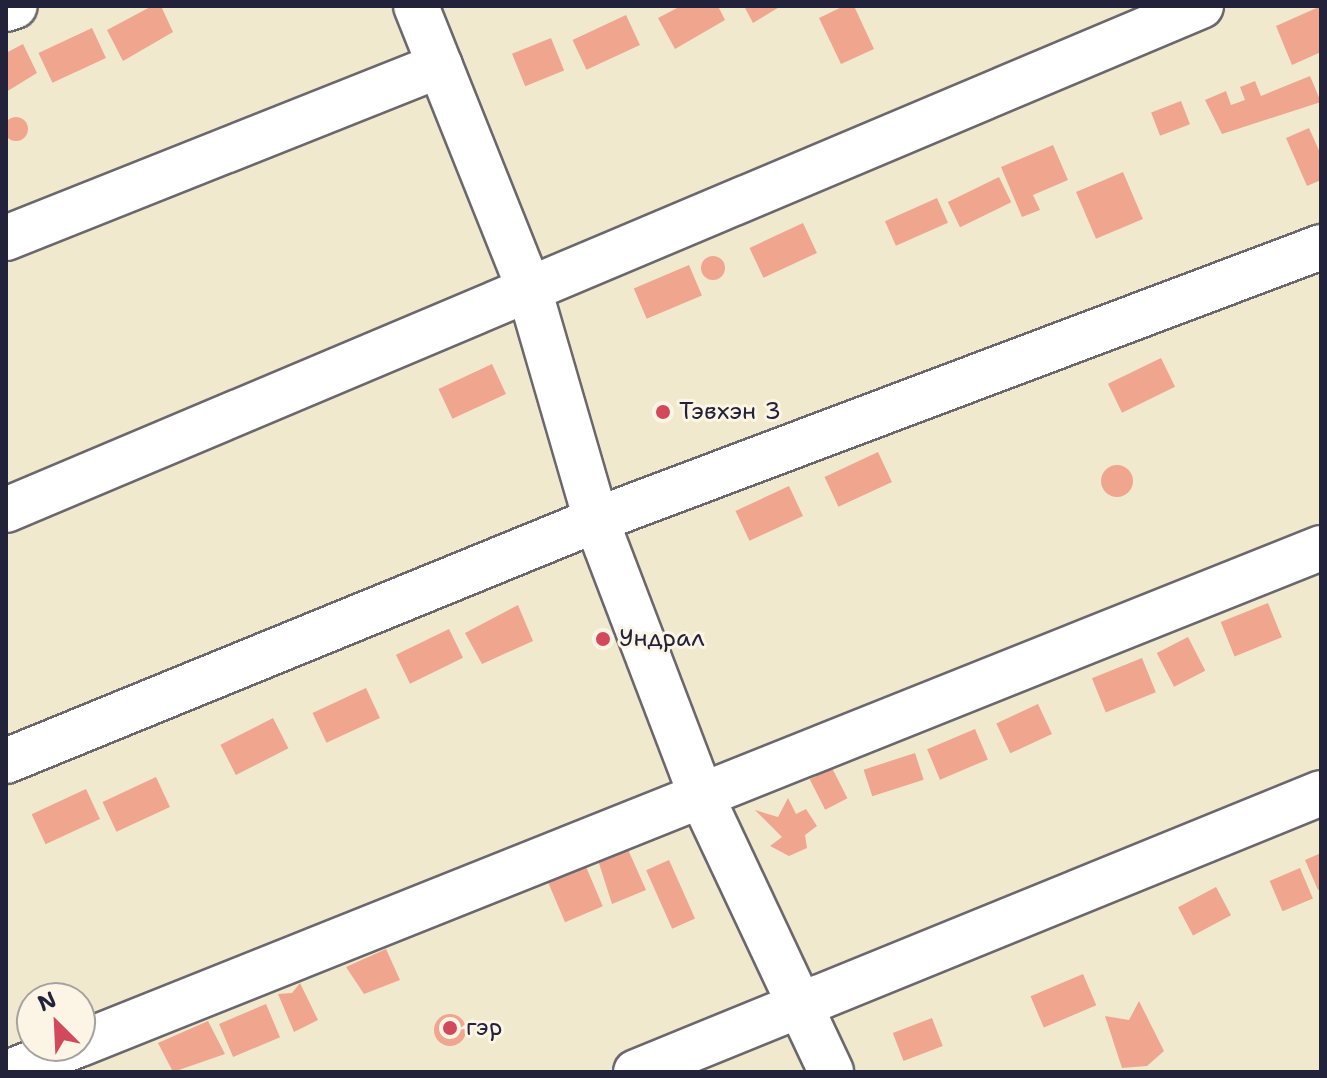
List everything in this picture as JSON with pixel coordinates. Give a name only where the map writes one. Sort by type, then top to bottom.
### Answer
[{"type":"street","points":[[6,9],[15,6]]},
{"type":"street","points":[[416,6],[529,289],[596,520],[700,793],[803,1000],[831,1072]]},
{"type":"street","points":[[6,510],[1201,6]]},
{"type":"street","points":[[6,238],[440,65]]},
{"type":"street","points":[[6,761],[596,520],[1321,247]]},
{"type":"street","points":[[96,1037],[700,793],[1321,548]]},
{"type":"street","points":[[636,1072],[803,1000],[1321,793]]},
{"type":"street","points":[[10,1072],[35,1062]]},
{"type":"building","points":[[152,6],[161,6],[173,32],[123,61],[107,30]]},
{"type":"building","points":[[681,6],[718,6],[725,20],[675,49],[658,18]]},
{"type":"building","points":[[744,6],[781,6],[753,23]]},
{"type":"building","points":[[844,6],[854,6],[874,49],[841,64],[819,18]]},
{"type":"building","points":[[1321,6],[1321,52],[1292,65],[1276,26]]},
{"type":"building","points":[[626,15],[640,45],[586,70],[573,40]]},
{"type":"building","points":[[92,28],[106,58],[52,83],[39,53]]},
{"type":"building","points":[[551,38],[564,70],[525,86],[512,54]]},
{"type":"building","points":[[23,44],[37,73],[6,92],[6,53]]},
{"type":"building","points":[[1310,76],[1321,102],[1222,134],[1205,100],[1226,91],[1231,105],[1245,100],[1240,87],[1255,81],[1261,96]]},
{"type":"building","points":[[1181,101],[1190,124],[1160,136],[1151,112]]},
{"type":"building","points":[[16,117],[27,124],[28,129],[21,140],[16,141],[5,134],[4,129],[11,118]]},
{"type":"building","points":[[1309,128],[1321,155],[1321,180],[1307,186],[1286,138]]},
{"type":"building","points":[[1053,145],[1068,180],[1033,195],[1040,210],[1022,217],[1001,167]]},
{"type":"building","points":[[1123,172],[1143,219],[1096,239],[1076,192]]},
{"type":"building","points":[[999,177],[1011,202],[960,227],[948,202]]},
{"type":"building","points":[[937,198],[948,223],[896,246],[885,221]]},
{"type":"building","points":[[803,223],[817,253],[763,278],[750,248]]},
{"type":"building","points":[[713,256],[722,259],[725,268],[722,277],[713,280],[704,277],[701,268],[704,259]]},
{"type":"building","points":[[689,265],[702,295],[647,319],[634,288]]},
{"type":"building","points":[[1161,358],[1175,387],[1122,413],[1108,384]]},
{"type":"building","points":[[492,364],[506,394],[452,419],[439,389]]},
{"type":"building","points":[[878,452],[892,482],[838,507],[825,477]]},
{"type":"building","points":[[1117,465],[1129,469],[1133,481],[1129,493],[1117,497],[1105,493],[1101,481],[1105,469]]},
{"type":"building","points":[[789,486],[803,516],[749,541],[736,511]]},
{"type":"building","points":[[1268,603],[1282,637],[1235,656],[1221,622]]},
{"type":"building","points":[[518,605],[533,641],[482,664],[465,633]]},
{"type":"building","points":[[449,629],[463,658],[410,684],[396,655]]},
{"type":"building","points":[[1188,637],[1205,671],[1174,687],[1157,653]]},
{"type":"building","points":[[1142,658],[1156,692],[1106,713],[1092,678]]},
{"type":"building","points":[[366,688],[380,718],[326,743],[313,713]]},
{"type":"building","points":[[1038,704],[1052,734],[1010,753],[996,723]]},
{"type":"building","points":[[273,718],[288,748],[236,775],[220,745]]},
{"type":"building","points":[[975,729],[988,759],[940,780],[927,749]]},
{"type":"building","points":[[915,753],[924,780],[872,796],[864,770]]},
{"type":"building","points":[[832,768],[847,798],[825,810],[810,779]]},
{"type":"building","points":[[156,777],[170,807],[116,832],[103,802]]},
{"type":"building","points":[[86,789],[100,819],[46,844],[32,814]]},
{"type":"building","points":[[788,798],[796,814],[806,809],[817,826],[805,835],[807,848],[789,856],[770,846],[782,837],[755,810],[778,817]]},
{"type":"building","points":[[626,845],[646,890],[612,904],[597,857]]},
{"type":"building","points":[[1321,853],[1321,889],[1318,890],[1305,860]]},
{"type":"building","points":[[669,860],[695,918],[672,929],[646,870]]},
{"type":"building","points":[[584,862],[603,906],[565,922],[546,878]]},
{"type":"building","points":[[1300,868],[1313,898],[1283,911],[1270,881]]},
{"type":"building","points":[[1216,887],[1231,915],[1193,935],[1178,907]]},
{"type":"building","points":[[386,949],[400,980],[364,994],[346,967]]},
{"type":"building","points":[[1083,974],[1096,1005],[1044,1028],[1031,996]]},
{"type":"building","points":[[300,983],[318,1020],[294,1032],[278,994],[292,993]]},
{"type":"building","points":[[1139,1001],[1164,1051],[1147,1066],[1122,1068],[1105,1016],[1129,1020]]},
{"type":"building","points":[[266,1004],[280,1037],[233,1057],[219,1024]]},
{"type":"building","name":"гэр","points":[[450,1014],[462,1018],[466,1030],[462,1042],[450,1046],[438,1042],[434,1030],[438,1018]]},
{"type":"building","points":[[932,1018],[943,1046],[904,1061],[893,1033]]},
{"type":"building","points":[[208,1021],[225,1054],[173,1072],[158,1043]]},
{"type":"place","name":"Тэвхэн 3","points":[[663,412]]},
{"type":"place","name":"Ундрал","points":[[603,639]]},
{"type":"place","name":"гэр","points":[[450,1028]]}]
